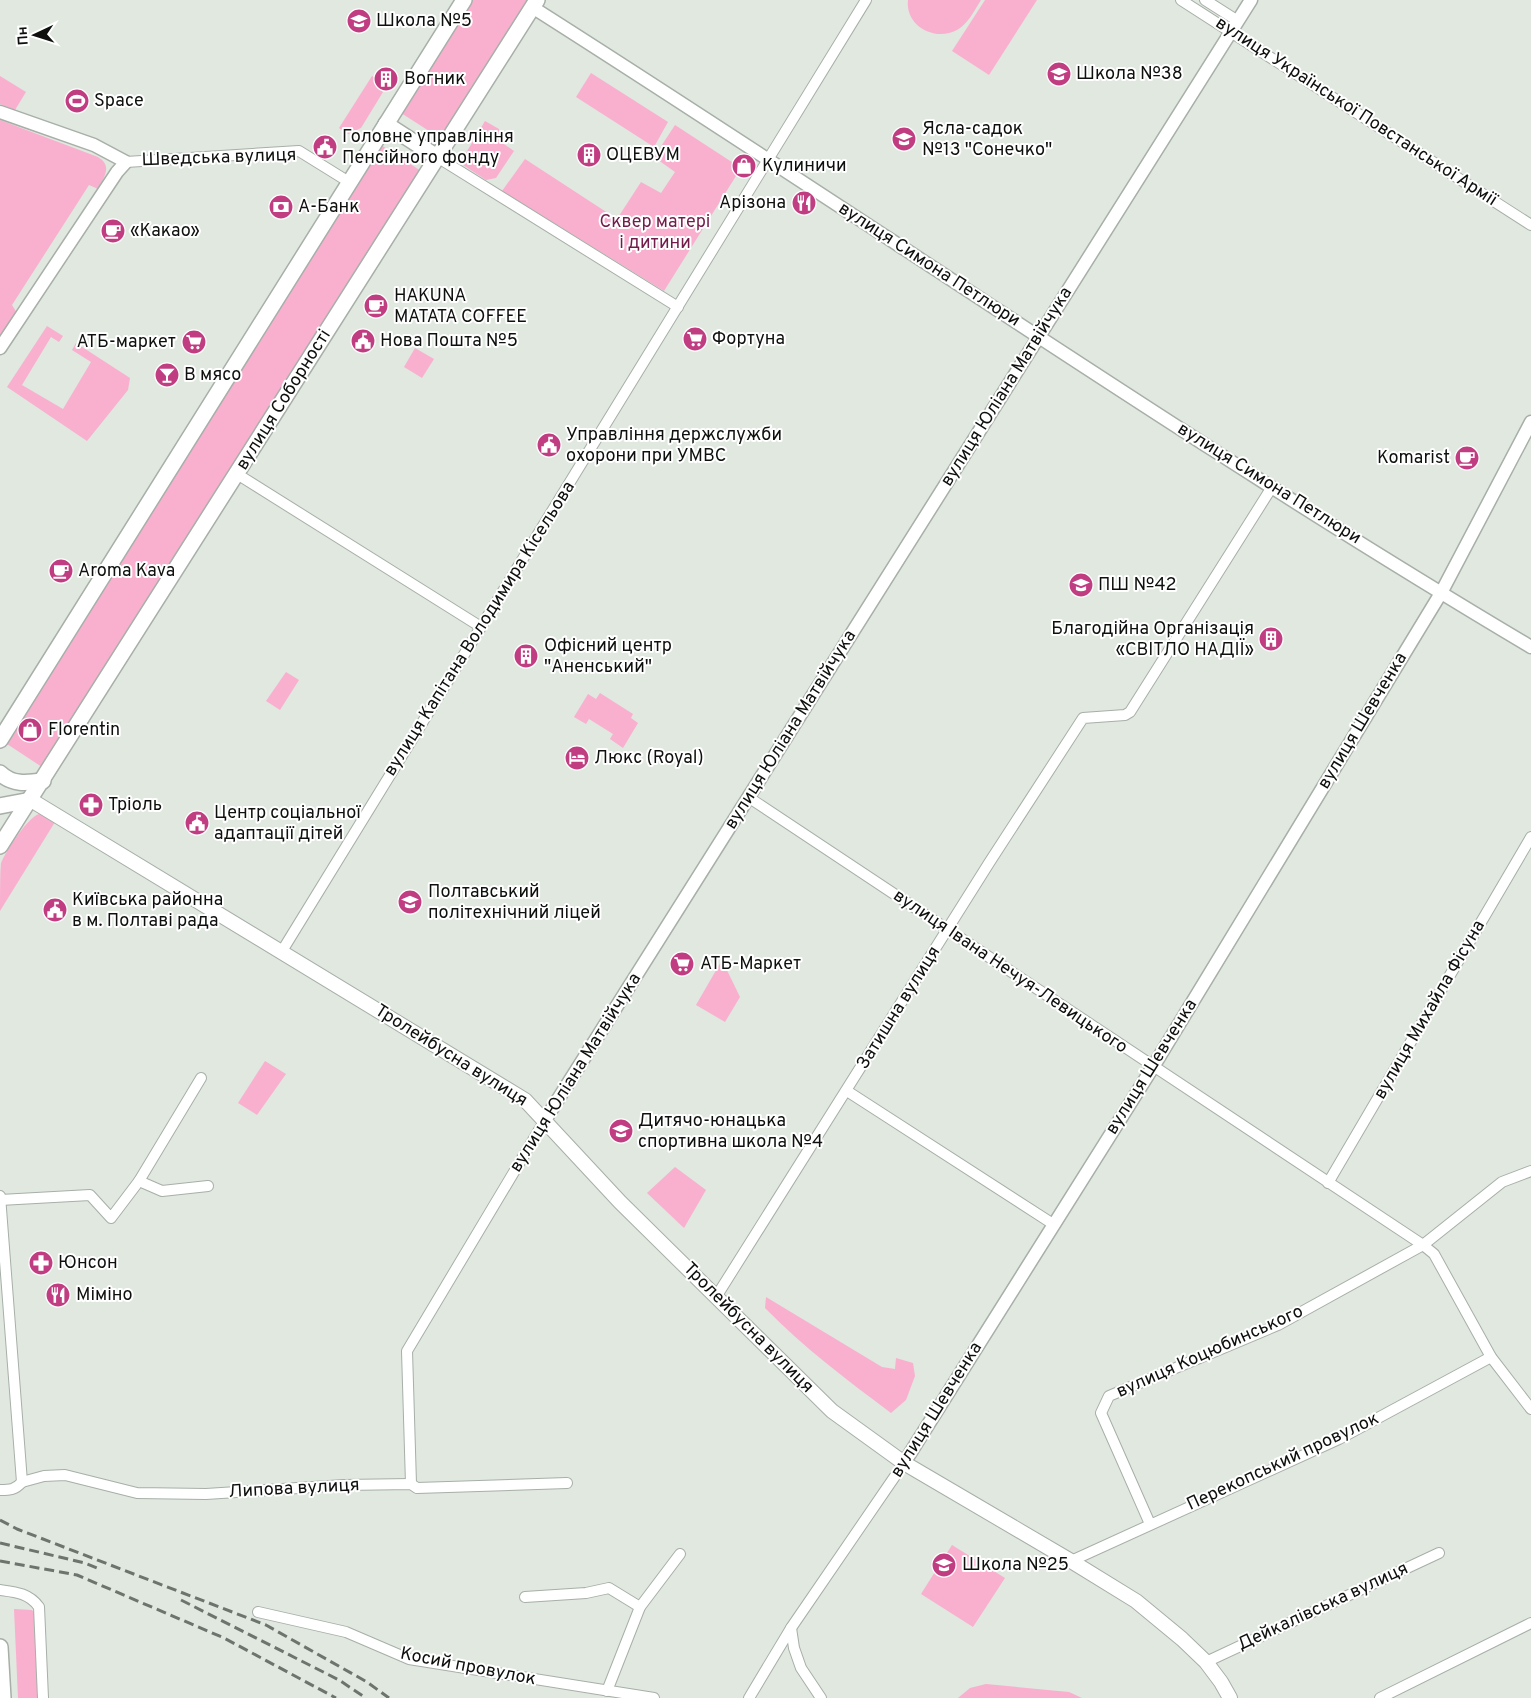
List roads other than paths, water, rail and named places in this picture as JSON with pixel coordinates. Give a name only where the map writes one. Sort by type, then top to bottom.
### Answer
[{"type":"main road","points":[[0,740],[464,0]]},
{"type":"main road","name":"вулиця Соборності","points":[[0,846],[535,4]]},
{"type":"main road","points":[[386,124],[437,157]]},
{"type":"main road","points":[[0,773],[4,777],[19,783],[43,781]]},
{"type":"main road","points":[[0,806],[30,800]]},
{"type":"main road","name":"Тролейбусна вулиця","points":[[30,800],[525,1100],[620,1202],[832,1411],[904,1463],[1072,1561],[1136,1602],[1182,1639],[1206,1662],[1230,1698]]},
{"type":"main road","points":[[0,1647],[3,1698]]},
{"type":"street","name":"вулиця Капітана Володимира Кісельова","points":[[282,951],[866,0]]},
{"type":"street","name":"вулиця Української Повстанської Армії","points":[[1181,0],[1235,26]]},
{"type":"street","name":"вулиця Української Повстанської Армії","points":[[1205,0],[1235,26],[1531,225]]},
{"type":"street","name":"вулиця Юліана Матвійчука","points":[[411,1484],[408,1352],[545,1120],[1252,0]]},
{"type":"street","name":"вулиця Симона Петлюри","points":[[535,4],[768,160],[1039,337],[1272,487],[1531,647]]},
{"type":"street","name":"Шведська вулиця","points":[[0,112],[94,145],[126,162],[299,151],[350,182]]},
{"type":"street","points":[[437,157],[678,307]]},
{"type":"street","points":[[0,348],[126,162]]},
{"type":"street","name":"вулиця Шевченка","points":[[749,1698],[791,1628],[904,1463],[1152,1067],[1442,593],[1531,422]]},
{"type":"street","points":[[237,474],[481,627]]},
{"type":"street","name":"Затишна вулиця","points":[[716,1297],[989,863],[1083,718],[1125,715],[1130,712],[1272,487]]},
{"type":"street","name":"вулиця Івана Нечуя-Левицького","points":[[748,798],[1423,1245],[1434,1254],[1491,1357],[1531,1409]]},
{"type":"street","name":"вулиця Михайла Фісуна","points":[[1328,1183],[1531,837]]},
{"type":"street","points":[[0,1200],[90,1195],[111,1218],[139,1181],[201,1078]]},
{"type":"street","points":[[847,1091],[1054,1224]]},
{"type":"street","name":"вулиця Коцюбинського","points":[[1150,1524],[1101,1413],[1109,1396],[1278,1325],[1423,1245],[1502,1182],[1531,1171]]},
{"type":"street","points":[[139,1181],[162,1191],[208,1186]]},
{"type":"street","points":[[0,1196],[22,1482]]},
{"type":"street","name":"Перекопський провулок","points":[[1072,1561],[1339,1439],[1491,1357]]},
{"type":"street","name":"Липова вулиця","points":[[0,1490],[17,1488],[22,1482],[44,1476],[65,1474],[137,1493],[206,1494],[344,1485],[411,1484],[417,1488],[567,1482]]},
{"type":"street","name":"Дейкалівська вулиця","points":[[1206,1662],[1439,1553]]},
{"type":"street","points":[[607,1692],[640,1607],[680,1554]]},
{"type":"street","points":[[525,1597],[586,1593],[609,1588],[640,1607]]},
{"type":"street","points":[[0,1590],[25,1595],[39,1607],[43,1698]]},
{"type":"street","name":"Косий провулок","points":[[258,1612],[346,1632],[409,1659],[654,1698]]},
{"type":"street","points":[[1380,1698],[1531,1623]]},
{"type":"street","points":[[791,1628],[800,1668],[821,1698]]},
{"type":"railway","points":[[0,1520],[17,1529],[266,1625],[367,1682],[389,1698]]},
{"type":"railway","points":[[0,1543],[85,1563],[97,1568]]},
{"type":"railway","points":[[0,1561],[77,1575],[224,1638],[336,1698]]},
{"type":"railway","points":[[181,1600],[339,1680],[366,1698]]},
{"type":"place","name":"Школа №5","points":[[359,21]]},
{"type":"place","name":"Школа №38","points":[[1059,74]]},
{"type":"place","name":"Вогник","points":[[386,79]]},
{"type":"place","name":"Space","points":[[77,101]]},
{"type":"place","name":"Ясла-садок №13 \"Сонечко\"","points":[[904,139]]},
{"type":"place","name":"Головне управління Пенсійного фонду","points":[[325,147]]},
{"type":"place","name":"ОЦЕВУМ","points":[[589,155]]},
{"type":"place","name":"Кулиничи","points":[[744,166]]},
{"type":"place","name":"Арізона","points":[[804,203]]},
{"type":"place","name":"А-Банк","points":[[281,207]]},
{"type":"place","name":"«Какао»","points":[[113,231]]},
{"type":"place","name":"HAKUNA MATATA COFFEE","points":[[376,306]]},
{"type":"place","name":"Фортуна","points":[[695,339]]},
{"type":"place","name":"Нова Пошта №5","points":[[363,341]]},
{"type":"place","name":"АТБ-маркет","points":[[194,342]]},
{"type":"place","name":"В мясо","points":[[167,375]]},
{"type":"place","name":"Управління держслужби охорони при УМВС","points":[[549,445]]},
{"type":"place","name":"Komarist","points":[[1467,458]]},
{"type":"place","name":"Aroma Kava","points":[[61,571]]},
{"type":"place","name":"ПШ №42","points":[[1081,585]]},
{"type":"place","name":"Благодійна Організація «СВІТЛО НАДІЇ»","points":[[1271,639]]},
{"type":"place","name":"Офісний центр \"Аненський\"","points":[[526,656]]},
{"type":"place","name":"Florentin","points":[[30,730]]},
{"type":"place","name":"Люкс (Royal)","points":[[577,758]]},
{"type":"place","name":"Тріоль","points":[[91,805]]},
{"type":"place","name":"Центр соціальної адаптації дітей","points":[[197,823]]},
{"type":"place","name":"Полтавський політехнічний ліцей","points":[[410,902]]},
{"type":"place","name":"Київська районна в м. Полтаві рада","points":[[55,910]]},
{"type":"place","name":"АТБ-Маркет","points":[[682,964]]},
{"type":"place","name":"Дитячо-юнацька спортивна школа №4","points":[[621,1131]]},
{"type":"place","name":"Юнсон","points":[[41,1263]]},
{"type":"place","name":"Міміно","points":[[58,1295]]},
{"type":"place","name":"Школа №25","points":[[944,1565]]},
{"type":"park label","name":"Сквер матері і дитини","points":[[655,232]]}]
